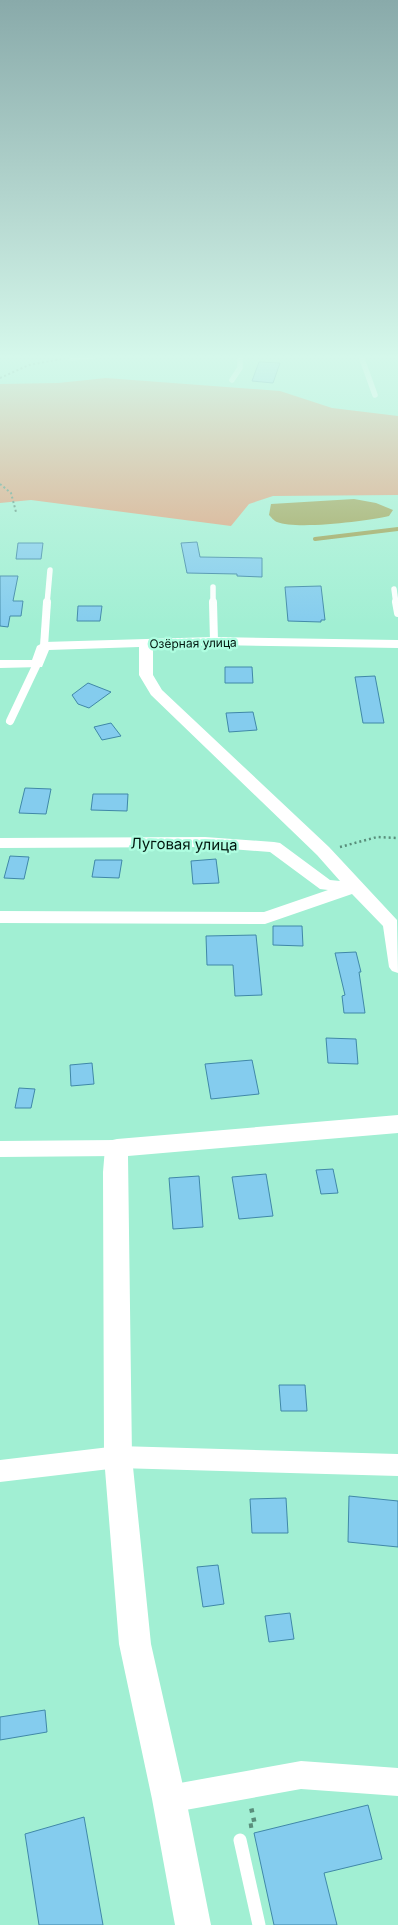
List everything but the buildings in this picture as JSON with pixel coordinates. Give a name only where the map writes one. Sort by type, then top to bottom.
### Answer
[{"type":"street","name":"Озёрная улица","points":[[44,646],[214,641],[398,644]]},
{"type":"street","points":[[146,643],[146,675],[156,692],[323,851],[391,924],[398,967]]},
{"type":"street","points":[[0,664],[37,664],[44,646]]},
{"type":"street","name":"Луговая улица","points":[[0,843],[205,842],[274,847],[326,885],[355,887]]},
{"type":"street","points":[[0,917],[264,918],[355,887]]},
{"type":"street","points":[[0,1149],[117,1148],[398,1124]]},
{"type":"street","points":[[117,1148],[118,1457],[135,1644],[169,1799],[193,1925]]},
{"type":"street","points":[[0,1471],[118,1457],[398,1465]]},
{"type":"street","points":[[169,1799],[301,1775],[398,1782]]},
{"type":"lane","points":[[44,646],[50,570]]},
{"type":"lane","points":[[213,587],[214,641]]},
{"type":"lane","points":[[394,589],[398,613]]},
{"type":"lane","points":[[10,721],[37,664]]},
{"type":"lane","points":[[240,1840],[259,1925]]},
{"type":"path","points":[[0,484],[11,493],[16,512]]},
{"type":"path","points":[[323,851],[377,837],[398,838]]},
{"type":"path","points":[[240,1840],[238,1829],[255,1825],[246,1785]]},
{"type":"shaded area","points":[[0,446],[398,446],[398,495],[273,496],[249,504],[231,526],[31,500],[0,503]]},
{"type":"shaded area","points":[[354,499],[376,503],[393,510],[389,516],[379,518],[315,525],[287,524],[276,521],[269,515],[271,504]]},
{"type":"waterway","points":[[315,539],[398,529]]}]
